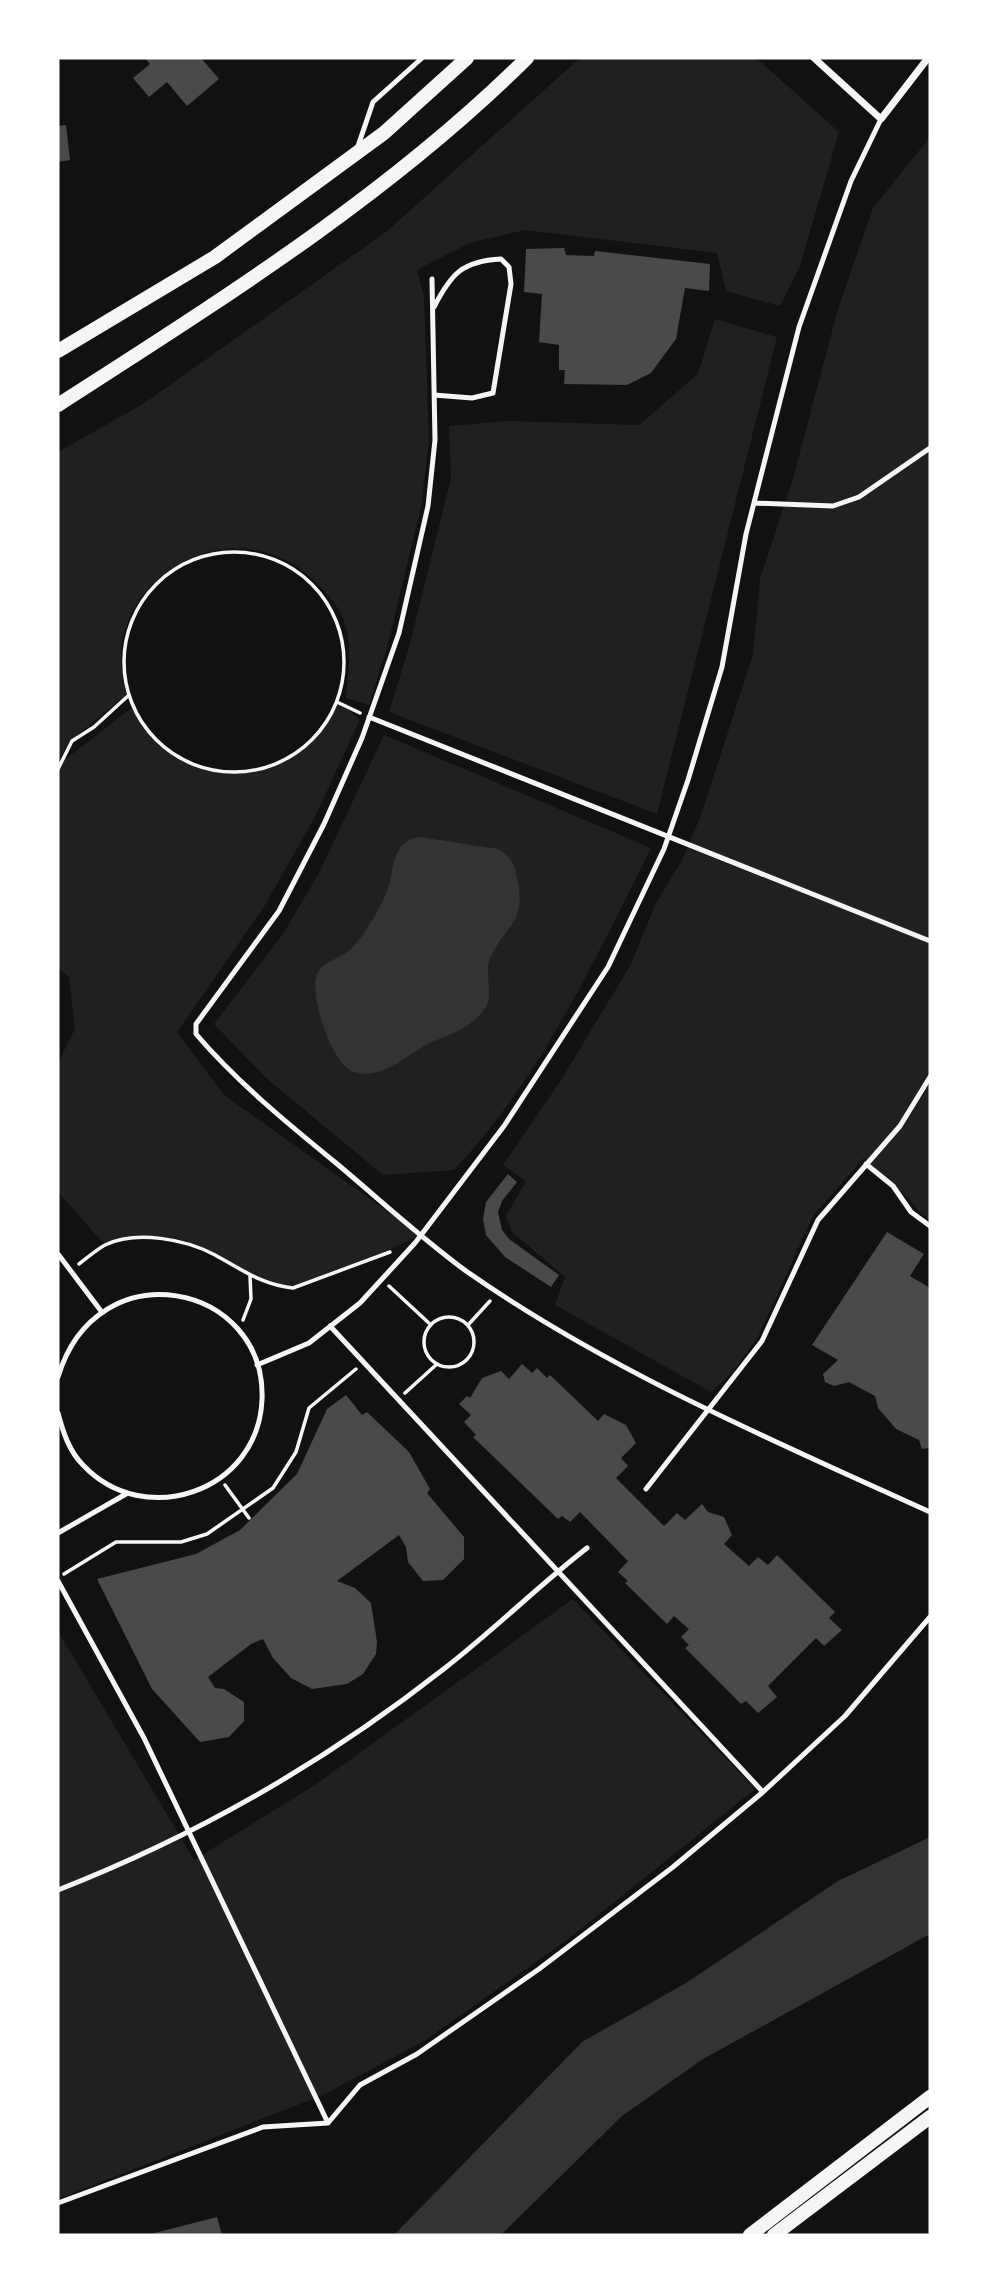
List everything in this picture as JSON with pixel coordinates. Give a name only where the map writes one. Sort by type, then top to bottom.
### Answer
[{"type":"main road","points":[[58,351],[215,257],[356,155],[467,58]]},
{"type":"main road","points":[[58,405],[233,292],[323,227],[412,159],[527,58]]},
{"type":"main road","points":[[750,2235],[930,2097]]},
{"type":"main road","points":[[774,2235],[930,2117]]},
{"type":"street","points":[[814,58],[881,119],[911,75],[928,58]]},
{"type":"lane","points":[[356,155],[373,102],[422,58]]},
{"type":"lane","points":[[257,1365],[309,1343],[360,1303],[415,1243],[504,1126],[608,967],[669,837],[722,667],[754,503],[799,327],[851,181],[881,119]]},
{"type":"lane","points":[[433,310],[449,278],[464,267],[485,260],[501,259],[509,267],[511,284],[493,393],[472,398],[434,394]]},
{"type":"lane","points":[[432,279],[435,440],[428,506],[399,633],[369,717],[324,824],[279,911],[203,1013],[194,1030],[204,1044],[273,1111],[421,1235],[499,1292],[540,1318],[707,1410],[930,1512]]},
{"type":"lane","points":[[754,503],[833,506],[859,497],[930,448]]},
{"type":"lane","points":[[369,717],[930,941]]},
{"type":"lane","points":[[646,1489],[707,1410],[743,1370],[762,1341],[818,1220],[900,1126],[930,1077]]},
{"type":"lane","points":[[866,1164],[892,1186],[911,1212],[930,1226]]},
{"type":"lane","points":[[58,1254],[101,1311]]},
{"type":"lane","points":[[58,1377],[70,1345],[81,1328],[101,1311],[137,1296],[167,1294],[195,1300],[222,1315],[235,1327],[257,1365],[262,1402],[255,1434],[246,1452],[221,1479],[204,1489],[174,1499],[150,1499],[126,1494],[110,1487],[82,1465],[65,1440],[58,1413]]},
{"type":"lane","points":[[330,1326],[763,1792]]},
{"type":"lane","points":[[58,1533],[126,1494]]},
{"type":"lane","points":[[58,1890],[115,1867],[232,1809],[332,1748],[422,1685],[587,1548]]},
{"type":"lane","points":[[58,1581],[144,1738],[328,2123]]},
{"type":"lane","points":[[58,2203],[263,2127],[328,2123],[360,2085],[417,2054],[539,1969],[673,1867],[763,1792],[845,1716],[930,1618]]},
{"type":"path","points":[[229,552],[264,557],[284,564],[304,578],[323,599],[341,632],[345,656],[343,682],[337,702],[318,734],[297,752],[277,764],[257,770],[223,773],[197,767],[162,748],[148,733],[129,695],[123,662],[132,620],[146,594],[166,574],[186,562],[229,552]]},
{"type":"path","points":[[58,769],[72,741],[94,727],[129,695]]},
{"type":"path","points":[[337,702],[369,717]]},
{"type":"path","points":[[70,1270],[106,1245],[131,1238],[192,1245],[250,1276],[277,1286],[293,1288],[415,1243]]},
{"type":"path","points":[[235,1327],[246,1317],[251,1299],[250,1276]]},
{"type":"path","points":[[381,1279],[431,1325]]},
{"type":"path","points":[[468,1325],[499,1292]]},
{"type":"path","points":[[445,1317],[459,1319],[468,1325],[475,1345],[467,1360],[452,1367],[437,1364],[426,1353],[424,1341],[431,1325],[445,1317]]},
{"type":"path","points":[[397,1400],[437,1364]]},
{"type":"path","points":[[221,1479],[249,1518]]},
{"type":"shaded area","points":[[580,58],[756,58],[839,132],[800,266],[780,306],[726,291],[717,253],[525,230],[470,243],[417,270],[424,296],[429,441],[421,507],[387,648],[369,705],[346,698],[349,658],[346,628],[337,606],[315,581],[277,556],[241,549],[206,553],[174,567],[147,590],[129,620],[121,655],[127,694],[70,741],[58,762],[58,452],[143,404],[386,232]]},
{"type":"shaded area","points":[[930,137],[930,1219],[921,1214],[907,1197],[864,1158],[813,1216],[759,1335],[733,1372],[711,1392],[555,1305],[565,1277],[512,1232],[506,1216],[526,1181],[503,1165],[561,1080],[630,966],[656,903],[682,860],[700,818],[753,655],[760,579],[792,482],[838,309],[873,208]]},
{"type":"shaded area","points":[[715,319],[777,337],[657,814],[389,712],[409,647],[451,478],[449,426],[507,421],[639,425],[698,374]]},
{"type":"shaded area","points":[[337,702],[360,719],[316,815],[264,907],[177,1032],[224,1095],[421,1235],[328,1276],[291,1286],[276,1286],[255,1280],[205,1251],[185,1243],[150,1239],[105,1245],[58,1192],[58,1063],[75,1029],[69,977],[58,967],[58,765],[133,707],[158,743],[179,759],[201,768],[224,772],[247,771],[270,765],[309,740],[325,723]]},
{"type":"shaded area","points":[[384,735],[651,848],[587,974],[540,1057],[514,1096],[454,1170],[383,1175],[265,1077],[214,1024],[283,934],[319,873]]},
{"type":"shaded area","points":[[420,837],[498,849],[506,855],[513,864],[517,877],[517,915],[490,959],[489,998],[478,1017],[383,1070],[364,1074],[354,1072],[338,1058],[331,1045],[320,1015],[316,978],[321,968],[347,952],[363,934],[385,896],[400,848],[411,839]]},
{"type":"shaded area","points":[[573,1599],[755,1789],[567,1940],[424,2041],[323,2095],[58,2199],[58,1631],[194,1860],[315,1785]]},
{"type":"shaded area","points":[[930,1837],[930,1934],[703,2059],[622,2116],[501,2235],[394,2235],[582,2042],[686,1983],[838,1881]]},
{"type":"building","points":[[145,58],[201,58],[219,79],[187,106],[167,82],[149,97],[133,78],[150,64]]},
{"type":"building","points":[[66,125],[70,160],[58,162],[58,126]]},
{"type":"building","points":[[564,248],[566,255],[594,256],[595,251],[710,264],[709,291],[685,288],[676,339],[651,373],[627,385],[564,384],[565,370],[559,370],[559,345],[539,342],[542,294],[524,292],[526,249]]},
{"type":"building","points":[[508,1174],[517,1182],[502,1201],[498,1212],[502,1230],[509,1239],[559,1275],[551,1287],[505,1257],[486,1235],[483,1219],[486,1202]]},
{"type":"building","points":[[887,1232],[924,1254],[910,1276],[930,1288],[930,1448],[922,1449],[919,1440],[896,1429],[878,1408],[875,1396],[849,1382],[834,1386],[825,1382],[823,1374],[838,1360],[812,1345]]},
{"type":"building","points":[[522,1364],[532,1373],[537,1368],[547,1378],[550,1375],[598,1421],[604,1414],[626,1425],[636,1443],[621,1458],[628,1466],[616,1478],[664,1526],[677,1513],[685,1520],[702,1504],[708,1512],[724,1517],[732,1535],[724,1544],[749,1566],[758,1557],[768,1565],[777,1555],[835,1612],[829,1618],[842,1630],[824,1646],[816,1638],[768,1686],[777,1697],[758,1713],[746,1701],[741,1704],[685,1648],[689,1645],[681,1637],[689,1629],[674,1616],[667,1624],[625,1583],[628,1581],[618,1572],[628,1561],[580,1512],[570,1522],[562,1516],[558,1519],[473,1437],[476,1435],[464,1422],[471,1415],[459,1404],[467,1396],[470,1398],[482,1378],[501,1371],[509,1379]]},
{"type":"building","points":[[346,1395],[362,1415],[367,1412],[409,1452],[430,1489],[427,1493],[464,1537],[464,1559],[443,1580],[423,1581],[408,1562],[406,1547],[399,1535],[337,1581],[355,1588],[371,1603],[377,1642],[376,1654],[363,1674],[347,1684],[312,1689],[291,1678],[273,1658],[263,1639],[251,1644],[208,1677],[215,1688],[224,1689],[244,1702],[244,1721],[229,1737],[200,1742],[152,1689],[97,1579],[196,1554],[240,1530],[297,1474],[327,1409]]},
{"type":"building","points":[[217,2217],[222,2235],[151,2234]]}]
